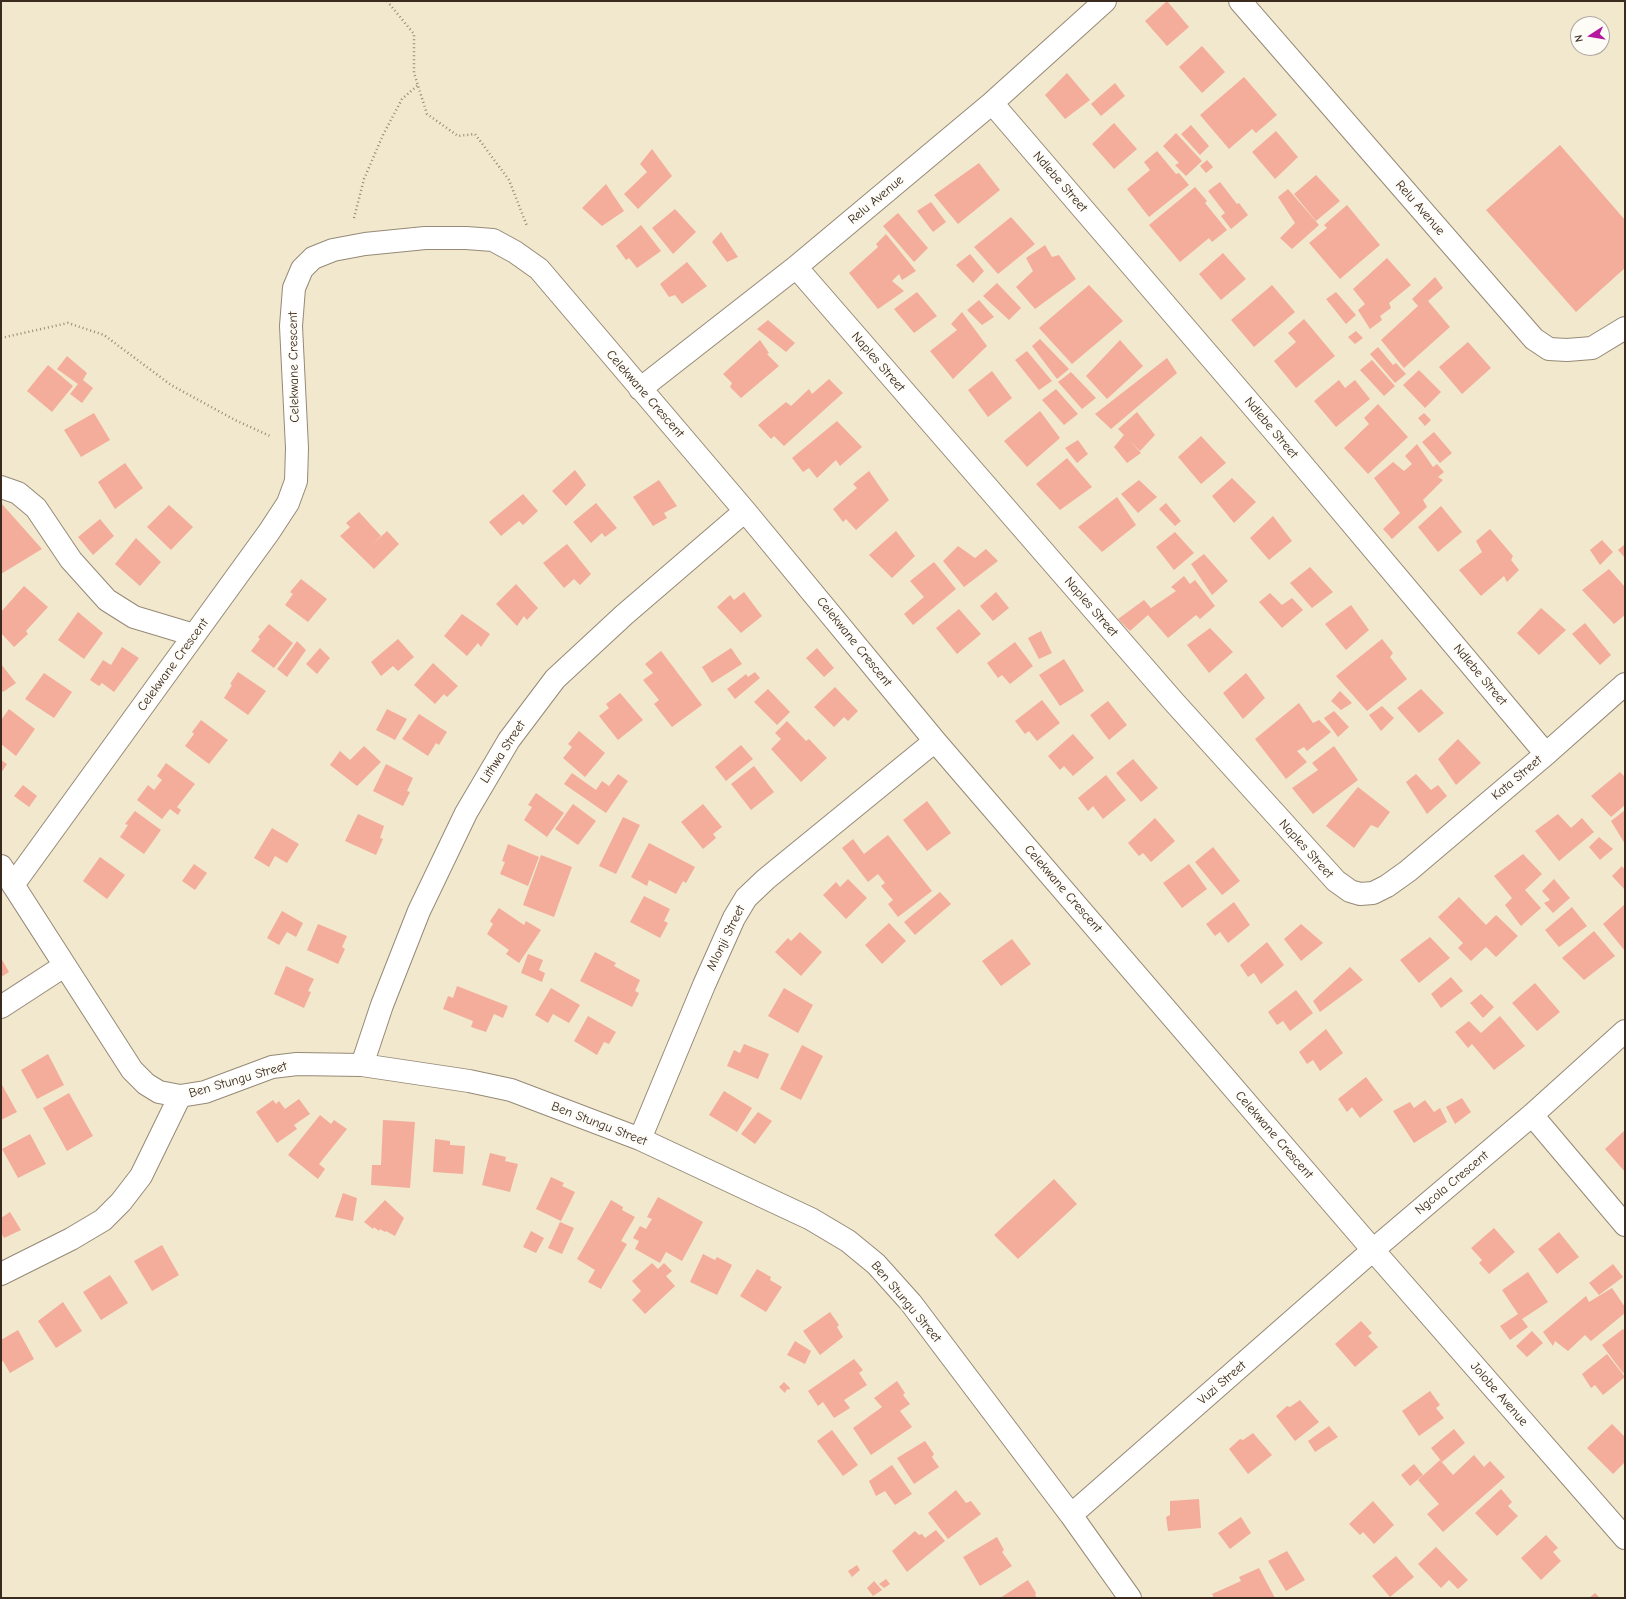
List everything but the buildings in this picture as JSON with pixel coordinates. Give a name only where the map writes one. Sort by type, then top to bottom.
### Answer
[{"type":"street","name":"Relu Avenue","points":[[640,389],[796,267],[992,103],[1105,1]]},
{"type":"street","name":"Relu Avenue","points":[[1240,1],[1534,340],[1549,349],[1567,350],[1592,348],[1625,328]]},
{"type":"street","name":"Ndlebe Street","points":[[992,103],[1280,438],[1546,754]]},
{"type":"street","name":"Celekwane Crescent","points":[[13,885],[269,532],[288,503],[296,481],[297,448],[291,326],[294,288],[302,269],[313,258],[337,249],[365,244],[425,238],[466,238],[493,240],[518,254],[539,269],[745,511],[935,741],[1373,1250]]},
{"type":"street","name":"Naples Street","points":[[796,267],[1174,702],[1336,881],[1350,891],[1360,894],[1373,893],[1387,886],[1408,871]]},
{"type":"street","points":[[1,487],[18,493],[36,508],[71,560],[107,600],[134,617],[194,635]]},
{"type":"street","name":"Lithwa Street","points":[[362,1065],[382,1005],[419,911],[466,813],[509,740],[555,679],[624,615],[745,511]]},
{"type":"street","name":"Kata Street","points":[[1408,871],[1546,754],[1625,684]]},
{"type":"street","name":"Mlonji Street","points":[[640,1139],[704,985],[734,918],[746,898],[766,878],[935,741]]},
{"type":"street","name":"Ben Stungu Street","points":[[1,866],[132,1070],[146,1084],[159,1092],[180,1096],[206,1092],[272,1067],[297,1064],[362,1065],[469,1081],[511,1090],[640,1139],[811,1219],[848,1241],[876,1264],[911,1303],[1071,1515],[1130,1598]]},
{"type":"street","points":[[1,1008],[64,966]]},
{"type":"street","name":"Ngcola Crescent","points":[[1373,1250],[1532,1115],[1625,1031]]},
{"type":"street","points":[[1,1274],[103,1220],[121,1202],[141,1176],[180,1096]]},
{"type":"street","points":[[1532,1115],[1625,1225]]},
{"type":"street","name":"Vuzi Street","points":[[1071,1515],[1373,1250]]},
{"type":"street","name":"Jolobe Avenue","points":[[1373,1250],[1625,1538]]},
{"type":"path","points":[[387,1],[414,34],[414,73],[427,114],[458,136],[476,134],[509,180],[528,228],[518,254]]},
{"type":"path","points":[[337,249],[353,224],[364,179],[383,135],[402,99],[418,85]]},
{"type":"path","points":[[1,338],[68,323],[104,334],[171,385],[235,420],[297,448]]}]
